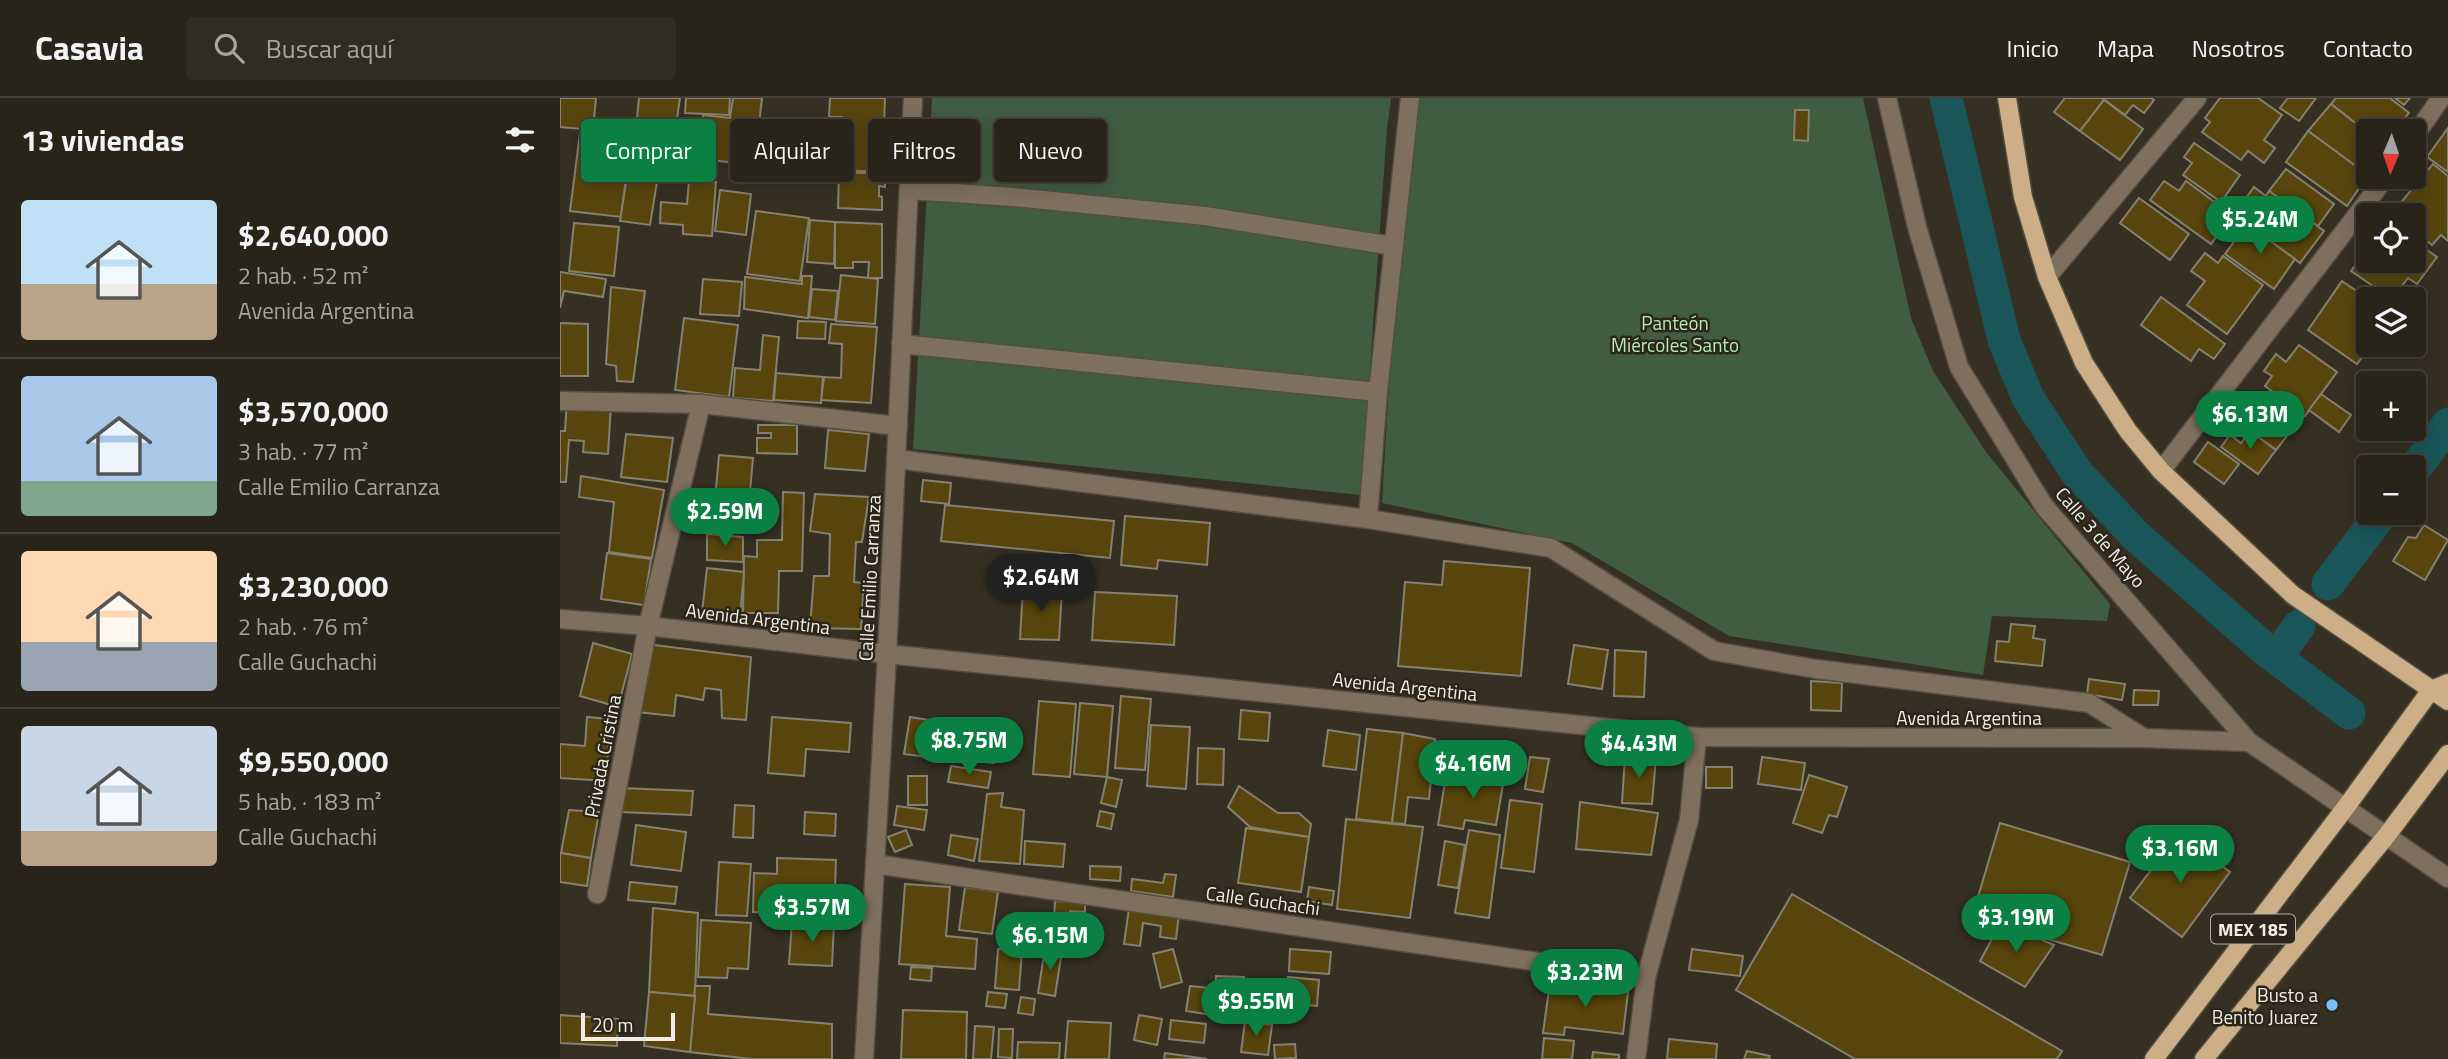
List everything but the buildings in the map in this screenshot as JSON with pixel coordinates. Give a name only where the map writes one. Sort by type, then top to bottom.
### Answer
[{"type":"main road","points":[[2007,98],[2023,197],[2048,277],[2084,363],[2128,431],[2161,471],[2292,595],[2440,686],[2448,701]]},
{"type":"main road","name":"MEX 185","points":[[2154,1059],[2350,803],[2407,724],[2440,686]]},
{"type":"main road","name":"MEX 185","points":[[2204,1059],[2391,829],[2447,754]]},
{"type":"street","name":"Calle Emilio Carranza","points":[[864,1059],[887,654],[913,98]]},
{"type":"street","points":[[1368,519],[1378,392],[1410,98]]},
{"type":"street","name":"Calle 3 de Mayo","points":[[1887,98],[1917,227],[1959,367],[2043,506],[2249,742],[2391,829],[2448,878]]},
{"type":"street","points":[[2048,277],[2197,98]]},
{"type":"street","points":[[2426,119],[2441,98]]},
{"type":"street","points":[[2161,471],[2377,189]]},
{"type":"street","points":[[909,190],[1013,197],[1205,216],[1393,246]]},
{"type":"street","points":[[901,344],[1378,392]]},
{"type":"street","points":[[560,401],[701,404],[898,426]]},
{"type":"street","name":"Privada Cristina","points":[[597,894],[648,626],[701,404]]},
{"type":"street","points":[[896,459],[1368,519],[1551,548],[1714,651],[1816,670],[2089,702],[2144,738]]},
{"type":"street","name":"Avenida Argentina","points":[[560,619],[648,626],[887,654],[1697,737],[2144,738],[2249,742]]},
{"type":"street","points":[[1636,1059],[1646,978],[1689,820],[1697,737]]},
{"type":"street","name":"Calle Guchachi","points":[[875,864],[1646,978]]},
{"type":"green space","points":[[932,98],[1391,98],[1361,495],[913,449],[927,182],[980,182],[980,119],[931,119]]},
{"type":"green space","name":"Panteón Miércoles Santo","points":[[1418,98],[1863,98],[1911,318],[1933,371],[1986,452],[2110,604],[2107,621],[1992,616],[1983,675],[1729,636],[1572,543],[1382,503],[1393,314]]},
{"type":"waterway","points":[[1946,98],[2004,340],[2028,398],[2077,473],[2136,536],[2266,650],[2349,713]]},
{"type":"waterway","points":[[2425,455],[2448,424]]},
{"type":"waterway","points":[[2328,584],[2373,525]]},
{"type":"waterway","points":[[2276,657],[2299,626]]},
{"type":"place","name":"Busto a Benito Juarez","points":[[2332,1005]]}]
